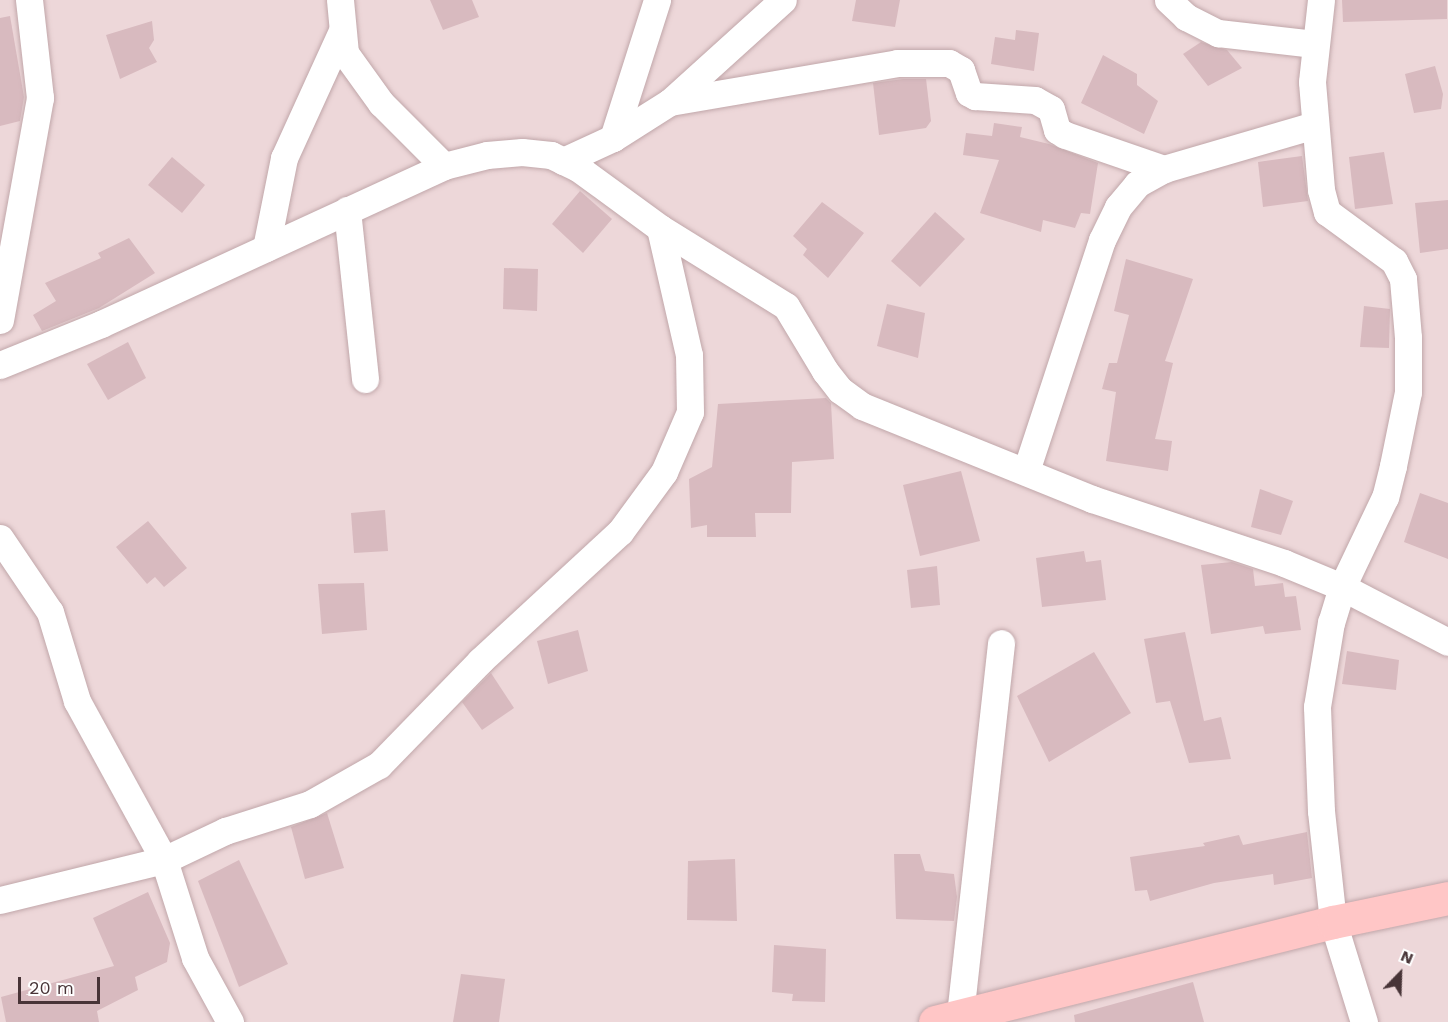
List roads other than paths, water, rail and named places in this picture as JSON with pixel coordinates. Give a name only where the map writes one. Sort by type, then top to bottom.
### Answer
[{"type":"street","points":[[0,320],[40,98],[29,0]]},
{"type":"street","points":[[340,0],[345,53],[381,103],[444,166]]},
{"type":"street","points":[[613,138],[657,0]]},
{"type":"street","points":[[563,161],[613,138],[670,102],[783,0]]},
{"type":"street","points":[[1168,0],[1186,17],[1218,33],[1314,44]]},
{"type":"street","points":[[1321,0],[1314,44],[1314,125],[1327,212],[1394,261],[1403,279],[1408,337],[1408,392],[1393,466],[1371,531],[1342,587],[1322,661],[1317,707],[1321,812],[1333,922],[1364,1022]]},
{"type":"street","points":[[266,248],[284,158],[342,31]]},
{"type":"street","points":[[670,102],[897,63],[949,63],[961,70],[969,93],[985,98],[1035,100],[1051,110],[1058,130],[1065,135],[1164,169]]},
{"type":"street","points":[[1026,471],[1102,240],[1118,207],[1137,184],[1164,169],[1314,125]]},
{"type":"street","points":[[0,365],[266,248],[444,166],[487,155],[522,152],[551,155],[599,181],[660,228],[786,306],[825,371],[840,390],[862,406],[1111,506],[1284,563],[1342,587],[1448,642]]},
{"type":"street","points":[[347,210],[365,379]]},
{"type":"street","points":[[0,900],[164,860],[225,831],[310,804],[379,765],[480,661],[620,532],[664,472],[690,412],[689,354],[660,228]]},
{"type":"street","points":[[0,538],[50,612],[77,701],[164,860],[195,957],[230,1022]]},
{"type":"street","points":[[1001,643],[948,1019],[1333,922],[1448,898]]}]
